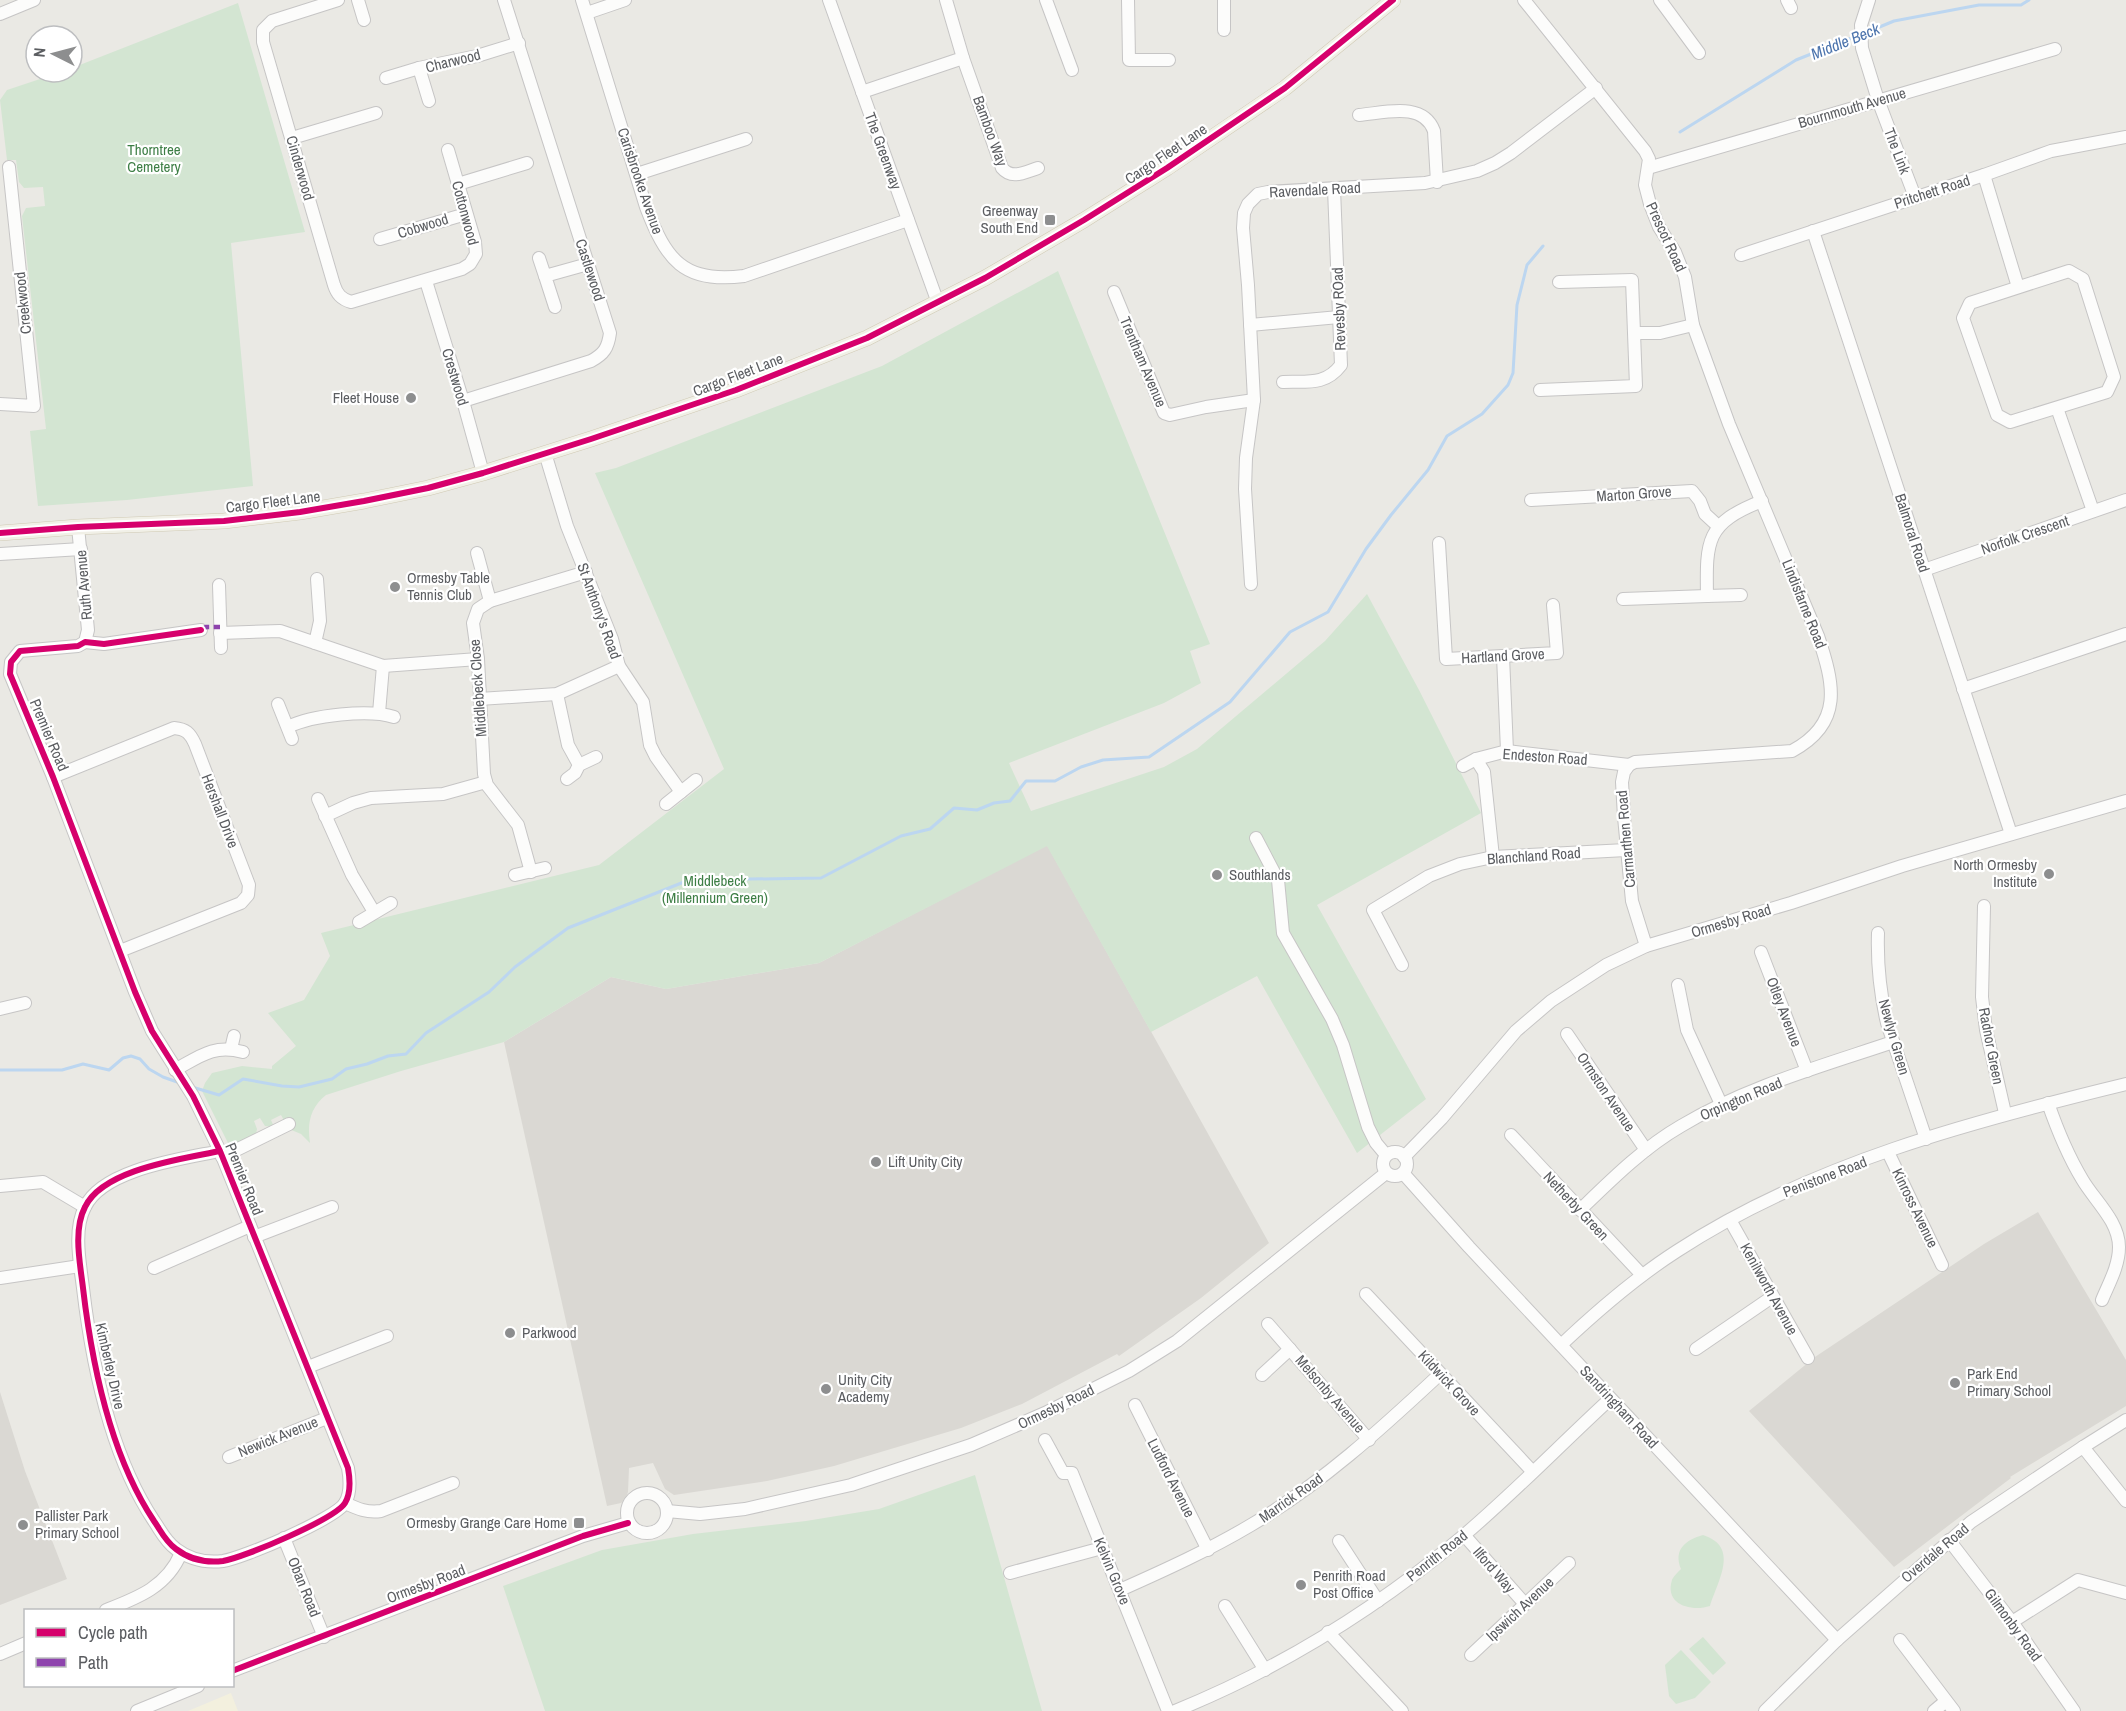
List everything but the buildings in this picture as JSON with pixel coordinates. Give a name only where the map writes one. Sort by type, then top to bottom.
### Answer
[{"type":"main road","name":"Cargo Fleet Lane","points":[[0,533],[78,527],[224,521],[300,512],[428,488],[545,453],[736,390],[867,338],[998,271],[1167,168],[1285,88],[1393,0]]},
{"type":"street","points":[[0,14],[34,0]]},
{"type":"street","name":"Cinderwood","points":[[338,0],[272,21],[263,30],[263,42],[337,293],[344,300],[351,302],[426,281]]},
{"type":"street","points":[[357,0],[363,20]]},
{"type":"street","name":"Castlewood","points":[[463,401],[591,361],[602,355],[609,346],[610,333],[504,0]]},
{"type":"street","name":"Carisbrooke Avenue","points":[[582,0],[653,226],[668,254],[685,268],[722,279],[744,276],[908,220]]},
{"type":"street","points":[[587,13],[625,0]]},
{"type":"street","name":"The Greenway","points":[[829,0],[938,303]]},
{"type":"street","name":"Bamboo Way","points":[[946,0],[963,58],[1002,168],[1005,172],[1016,175],[1038,168]]},
{"type":"street","points":[[1046,0],[1071,69]]},
{"type":"street","points":[[1128,0],[1129,60],[1169,60]]},
{"type":"street","points":[[1224,0],[1224,30]]},
{"type":"street","points":[[1524,0],[1596,88]]},
{"type":"street","points":[[1660,0],[1699,53]]},
{"type":"street","name":"The Link","points":[[1869,0],[1861,25],[1862,48],[1878,100],[1915,197]]},
{"type":"street","name":"Charwood","points":[[429,101],[419,68],[477,56],[519,43]]},
{"type":"street","name":"Bournmouth Avenue","points":[[1648,168],[2055,49]]},
{"type":"street","points":[[862,92],[963,58]]},
{"type":"street","points":[[386,78],[419,68]]},
{"type":"street","name":"Prescot Road","points":[[1596,88],[1649,159],[1645,185],[1650,204],[1659,227],[1675,252],[1685,277],[1693,325]]},
{"type":"street","name":"Ravendale Road","points":[[1251,584],[1245,489],[1246,458],[1254,400],[1243,228],[1244,213],[1248,204],[1258,194],[1268,192],[1437,182],[1476,171],[1495,163],[1538,134],[1596,88]]},
{"type":"street","points":[[1359,115],[1413,111],[1424,116],[1432,124],[1434,131],[1437,182]]},
{"type":"street","points":[[292,138],[376,113]]},
{"type":"street","name":"Pritchett Road","points":[[1741,255],[1984,176],[2051,151],[2126,137]]},
{"type":"street","points":[[637,174],[746,139]]},
{"type":"street","name":"Cottonwood","points":[[426,281],[462,269],[470,264],[476,254],[448,150]]},
{"type":"street","points":[[458,184],[527,164]]},
{"type":"street","name":"Creekwood","points":[[0,404],[34,406],[9,167]]},
{"type":"street","points":[[1984,176],[2019,286]]},
{"type":"street","name":"Revesby ROad","points":[[1283,382],[1325,380],[1341,365],[1334,189]]},
{"type":"street","name":"Cobwood","points":[[380,239],[466,214]]},
{"type":"street","name":"Balmoral Road","points":[[1813,231],[2011,834]]},
{"type":"street","points":[[539,258],[555,307]]},
{"type":"street","points":[[545,276],[588,264]]},
{"type":"street","points":[[2069,271],[2083,279],[2114,377],[2107,392],[2057,408],[2010,422],[1996,415],[1963,318],[1970,303],[2069,271]]},
{"type":"street","points":[[1540,390],[1636,386],[1632,280],[1559,282]]},
{"type":"street","name":"Crestwood","points":[[426,281],[483,472]]},
{"type":"street","name":"Trentham Avenue","points":[[1114,292],[1164,413],[1170,415],[1254,400]]},
{"type":"street","points":[[1250,325],[1339,317]]},
{"type":"street","points":[[1635,333],[1660,333],[1693,325]]},
{"type":"street","name":"Lindisfarne Road","points":[[1629,765],[1635,762],[1792,750],[1807,743],[1821,730],[1828,715],[1831,694],[1830,671],[1818,636],[1730,424],[1693,325]]},
{"type":"street","points":[[2057,408],[2093,511]]},
{"type":"street","name":"St Anthony's Road","points":[[545,453],[567,526],[612,639],[619,666],[643,702],[647,733],[656,757],[681,792]]},
{"type":"street","name":"Marton Grove","points":[[1531,501],[1692,491],[1700,501],[1705,514],[1718,526]]},
{"type":"street","name":"Norfolk Crescent","points":[[1924,570],[2126,500]]},
{"type":"street","points":[[1707,596],[1706,555],[1718,526],[1743,508],[1762,501]]},
{"type":"street","name":"Ruth Avenue","points":[[78,527],[88,630],[85,642]]},
{"type":"street","name":"Hartland Grove","points":[[1439,543],[1446,659],[1557,653],[1554,605]]},
{"type":"street","points":[[0,554],[81,549]]},
{"type":"street","points":[[477,553],[490,601],[586,572]]},
{"type":"street","points":[[315,643],[320,621],[317,579]]},
{"type":"street","points":[[219,585],[221,648]]},
{"type":"street","points":[[1623,598],[1741,595]]},
{"type":"street","name":"Middlebeck Close","points":[[486,782],[478,659],[473,623],[478,609],[490,601]]},
{"type":"street","points":[[85,642],[104,644],[201,630]]},
{"type":"street","points":[[220,633],[272,631],[383,666],[478,659]]},
{"type":"street","points":[[1963,689],[2126,634]]},
{"type":"street","name":"Premier Road","points":[[85,642],[78,646],[20,651],[12,662],[10,674],[53,777],[152,1031],[193,1096],[221,1154],[308,1367],[348,1468],[350,1479],[345,1503]]},
{"type":"street","points":[[1503,656],[1507,751]]},
{"type":"street","points":[[379,714],[383,666]]},
{"type":"street","points":[[479,699],[557,694],[619,666]]},
{"type":"street","points":[[557,694],[568,746],[579,765]]},
{"type":"street","points":[[278,704],[290,733],[313,718],[379,714],[394,717]]},
{"type":"street","name":"Hershall Drive","points":[[53,777],[174,729],[182,729],[189,733],[199,754],[249,885],[248,895],[241,903],[120,951]]},
{"type":"street","name":"Endeston Road","points":[[1463,766],[1476,759],[1507,751],[1629,765]]},
{"type":"street","points":[[567,779],[575,773],[579,765],[596,757]]},
{"type":"street","points":[[1476,759],[1484,772],[1493,857]]},
{"type":"street","name":"Carmarthen Road","points":[[1629,765],[1624,772],[1622,782],[1626,850],[1632,901],[1646,946]]},
{"type":"street","points":[[666,804],[696,780]]},
{"type":"street","points":[[325,816],[353,803],[371,798],[443,794],[486,782],[518,825],[531,872]]},
{"type":"street","points":[[318,799],[352,875],[374,912]]},
{"type":"street","name":"Ormesby Road","points":[[1404,1157],[1442,1118],[1516,1031],[1551,1000],[1606,965],[1646,946],[2126,801]]},
{"type":"street","points":[[1256,838],[1278,880],[1283,933],[1332,1019],[1343,1046],[1368,1127],[1376,1143],[1386,1155]]},
{"type":"street","name":"Blanchland Road","points":[[1402,965],[1373,910],[1429,876],[1460,864],[1493,857],[1626,850]]},
{"type":"street","points":[[515,875],[545,868]]},
{"type":"street","points":[[359,922],[391,903]]},
{"type":"street","name":"Radnor Green","points":[[1984,906],[1982,997],[1986,1030],[2006,1113]]},
{"type":"street","name":"Newlyn Green","points":[[1878,933],[1882,1003],[1926,1139]]},
{"type":"street","name":"Otley Avenue","points":[[1761,952],[1807,1071]]},
{"type":"street","points":[[1678,985],[1688,1030],[1721,1104]]},
{"type":"street","points":[[0,1009],[25,1003]]},
{"type":"street","name":"Ormston Avenue","points":[[1567,1034],[1646,1149]]},
{"type":"street","name":"Orpington Road","points":[[1580,1210],[1646,1149],[1680,1126],[1721,1104],[1807,1071],[1893,1042]]},
{"type":"street","points":[[177,1073],[210,1050],[236,1046]]},
{"type":"street","name":"Penistone Road","points":[[1561,1345],[1599,1309],[1642,1275],[1678,1250],[1770,1198],[1888,1152],[2006,1113],[2126,1084]]},
{"type":"street","points":[[2048,1103],[2062,1143],[2083,1181],[2122,1235],[2118,1260],[2102,1300]]},
{"type":"street","points":[[0,1186],[43,1182],[85,1207],[107,1184],[125,1174],[221,1154],[289,1124]]},
{"type":"street","name":"Netherby Green","points":[[1511,1135],[1642,1275]]},
{"type":"street","points":[[1396,1152],[1404,1157],[1407,1166],[1403,1173],[1393,1176],[1386,1173],[1382,1164],[1386,1155],[1396,1152]]},
{"type":"street","name":"Kinross Avenue","points":[[1888,1152],[1942,1265]]},
{"type":"street","name":"Ormesby Road","points":[[667,1512],[700,1514],[745,1509],[851,1485],[971,1445],[1045,1413],[1129,1371],[1177,1341],[1386,1173]]},
{"type":"street","name":"Sandringham Road","points":[[1403,1173],[1610,1399],[1837,1640]]},
{"type":"street","name":"Kimberley Drive","points":[[85,1207],[79,1244],[80,1266],[93,1354],[119,1449],[148,1512],[162,1535],[181,1553]]},
{"type":"street","points":[[154,1268],[252,1231],[332,1208]]},
{"type":"street","name":"Kenilworth Avenue","points":[[1730,1220],[1808,1358]]},
{"type":"street","points":[[0,1278],[80,1266]]},
{"type":"street","name":"Kildwick Grove","points":[[1366,1294],[1532,1471]]},
{"type":"street","points":[[1696,1349],[1772,1297]]},
{"type":"street","name":"Melsonby Avenue","points":[[1268,1324],[1274,1339],[1290,1349],[1369,1440]]},
{"type":"street","points":[[308,1367],[387,1336]]},
{"type":"street","points":[[1262,1375],[1290,1349]]},
{"type":"street","name":"Marrick Road","points":[[1120,1590],[1208,1550],[1290,1500],[1369,1440],[1440,1374]]},
{"type":"street","name":"Penrith Road","points":[[1175,1711],[1219,1693],[1265,1670],[1378,1601],[1464,1535],[1610,1399]]},
{"type":"street","name":"Ludford Avenue","points":[[1135,1405],[1208,1550]]},
{"type":"street","name":"Newick Avenue","points":[[229,1457],[327,1418]]},
{"type":"street","name":"Overdale Road","points":[[1765,1711],[1837,1640],[1971,1522],[2126,1420]]},
{"type":"street","name":"Kelvin Grove","points":[[1045,1440],[1064,1473],[1072,1473],[1168,1711]]},
{"type":"street","points":[[2083,1447],[2126,1501]]},
{"type":"street","points":[[111,1609],[147,1594],[172,1569],[181,1553],[205,1561],[226,1560],[284,1538],[329,1517],[345,1503],[362,1510],[381,1511],[453,1483]]},
{"type":"street","points":[[644,1493],[662,1501],[667,1512],[664,1523],[655,1532],[641,1532],[628,1522],[627,1514],[631,1503],[638,1495],[644,1493]]},
{"type":"street","name":"Ormesby Road","points":[[234,1670],[551,1548],[628,1522]]},
{"type":"street","name":"Ilford Way","points":[[1464,1535],[1525,1604]]},
{"type":"street","name":"Oban Road","points":[[284,1538],[324,1637]]},
{"type":"street","points":[[1339,1540],[1378,1601]]},
{"type":"street","name":"Gilmonby Road","points":[[1949,1540],[2012,1622],[2074,1711]]},
{"type":"street","points":[[1010,1573],[1102,1548]]},
{"type":"street","name":"Ipswich Avenue","points":[[1471,1655],[1569,1563]]},
{"type":"street","points":[[2012,1622],[2078,1580],[2126,1593]]},
{"type":"street","points":[[1224,1606],[1265,1670]]},
{"type":"street","points":[[1328,1632],[1402,1711]]},
{"type":"street","points":[[1900,1640],[1954,1711]]},
{"type":"street","points":[[0,1654],[24,1644]]},
{"type":"street","points":[[137,1711],[196,1687]]},
{"type":"street","points":[[1934,1711],[1946,1701]]},
{"type":"shaded area","name":"Lift Unity City","points":[[1047,845],[1269,1243],[1201,1298],[1119,1356],[1117,1354],[1022,1404],[961,1428],[834,1466],[767,1481],[674,1495],[665,1489],[653,1463],[629,1468],[628,1492],[625,1500],[607,1506],[504,1042],[611,977],[666,989],[819,963]]},
{"type":"shaded area","name":"Park End Primary School","points":[[2038,1212],[2126,1360],[2126,1406],[2010,1477],[1894,1567],[1749,1411],[1815,1357],[1984,1244]]},
{"type":"shaded area","name":"Pallister Park Primary School","points":[[0,1392],[25,1471],[67,1579],[0,1605]]},
{"type":"shaded area","points":[[231,1693],[238,1711],[188,1711]]},
{"type":"green space","name":"Thorntree Cemetery","points":[[238,3],[305,232],[231,243],[253,486],[127,500],[38,506],[30,431],[46,429],[22,216],[26,208],[45,206],[43,187],[24,188],[19,182],[16,160],[7,160],[0,100],[7,90],[25,84],[84,84],[84,63]]},
{"type":"green space","name":"Middlebeck (Millennium Green)","points":[[1058,271],[1210,644],[1190,651],[1201,683],[1164,703],[1009,763],[1031,811],[1164,767],[1197,749],[1325,641],[1367,594],[1481,813],[1317,905],[1426,1099],[1357,1153],[1257,976],[1151,1032],[1047,846],[819,963],[666,989],[611,977],[504,1042],[326,1095],[316,1105],[311,1116],[310,1143],[301,1134],[289,1129],[281,1115],[271,1120],[274,1127],[265,1126],[260,1118],[254,1121],[256,1134],[229,1145],[202,1091],[205,1083],[212,1073],[242,1066],[272,1069],[272,1066],[296,1046],[268,1013],[304,1000],[330,956],[321,933],[599,865],[724,769],[595,473],[616,468],[882,366]]},
{"type":"green space","points":[[975,1475],[1042,1711],[545,1711],[503,1586],[602,1550],[693,1534],[806,1521],[879,1509]]},
{"type":"green space","points":[[1703,1535],[1714,1540],[1721,1548],[1724,1556],[1721,1575],[1710,1606],[1688,1607],[1681,1605],[1672,1595],[1672,1580],[1681,1569],[1679,1556],[1683,1546]]},
{"type":"green space","points":[[1703,1637],[1726,1663],[1713,1675],[1689,1649]]},
{"type":"green space","points":[[1681,1650],[1711,1682],[1695,1698],[1676,1704],[1669,1696],[1665,1665]]},
{"type":"waterway","name":"Middle Beck","points":[[1865,33],[1894,21],[1979,5],[2021,5],[2029,0]]},
{"type":"waterway","name":"Middle Beck","points":[[1680,132],[1796,60],[1859,35]]},
{"type":"waterway","points":[[192,1087],[219,1095],[243,1079],[299,1087],[332,1079],[346,1069],[388,1056],[406,1054],[426,1033],[489,992],[515,967],[568,928],[689,880],[821,878],[901,836],[930,829],[954,808],[977,810],[994,803],[1010,801],[1026,781],[1055,781],[1081,767],[1103,760],[1149,757],[1230,702],[1290,632],[1328,612],[1366,549],[1428,470],[1447,436],[1482,414],[1508,385],[1513,373],[1517,305],[1527,265],[1543,246]]},
{"type":"waterway","points":[[0,1070],[62,1070],[83,1064],[109,1070],[123,1058],[131,1056],[140,1059],[149,1069],[163,1077],[180,1083]]},
{"type":"marked path","points":[[201,630],[206,627],[220,627]]},
{"type":"cycle path","points":[[0,533],[78,527],[224,521],[300,512],[364,501],[428,488],[483,473],[736,390],[867,338],[985,278],[1084,220],[1167,168],[1285,88],[1393,0]]},
{"type":"cycle path","points":[[201,630],[104,644],[85,642],[78,646],[20,651],[11,662],[10,674],[53,777],[135,992],[152,1031],[193,1096],[220,1151],[348,1468],[350,1481],[348,1495],[345,1503],[338,1510],[307,1528],[268,1546],[223,1561],[210,1561],[198,1560],[186,1555],[169,1543],[139,1495],[126,1468],[105,1409],[98,1378],[87,1317],[78,1236],[85,1207],[94,1194],[108,1183],[165,1162],[220,1151]]},
{"type":"cycle path","points":[[234,1670],[583,1536],[628,1523]]},
{"type":"place","name":"Greenway South End","points":[[1050,220]]},
{"type":"place","name":"Fleet House","points":[[411,398]]},
{"type":"place","name":"Ormesby Table Tennis Club","points":[[395,587]]},
{"type":"place","name":"North Ormesby Institute","points":[[2049,874]]},
{"type":"place","name":"Southlands","points":[[1217,875]]},
{"type":"place","name":"Lift Unity City","points":[[876,1162]]},
{"type":"place","name":"Parkwood","points":[[510,1333]]},
{"type":"place","name":"Park End Primary School","points":[[1955,1383]]},
{"type":"place","name":"Unity City Academy","points":[[826,1389]]},
{"type":"place","name":"Ormesby Grange Care Home","points":[[579,1523]]},
{"type":"place","name":"Pallister Park Primary School","points":[[23,1525]]},
{"type":"place","name":"Penrith Road Post Office","points":[[1301,1585]]}]
